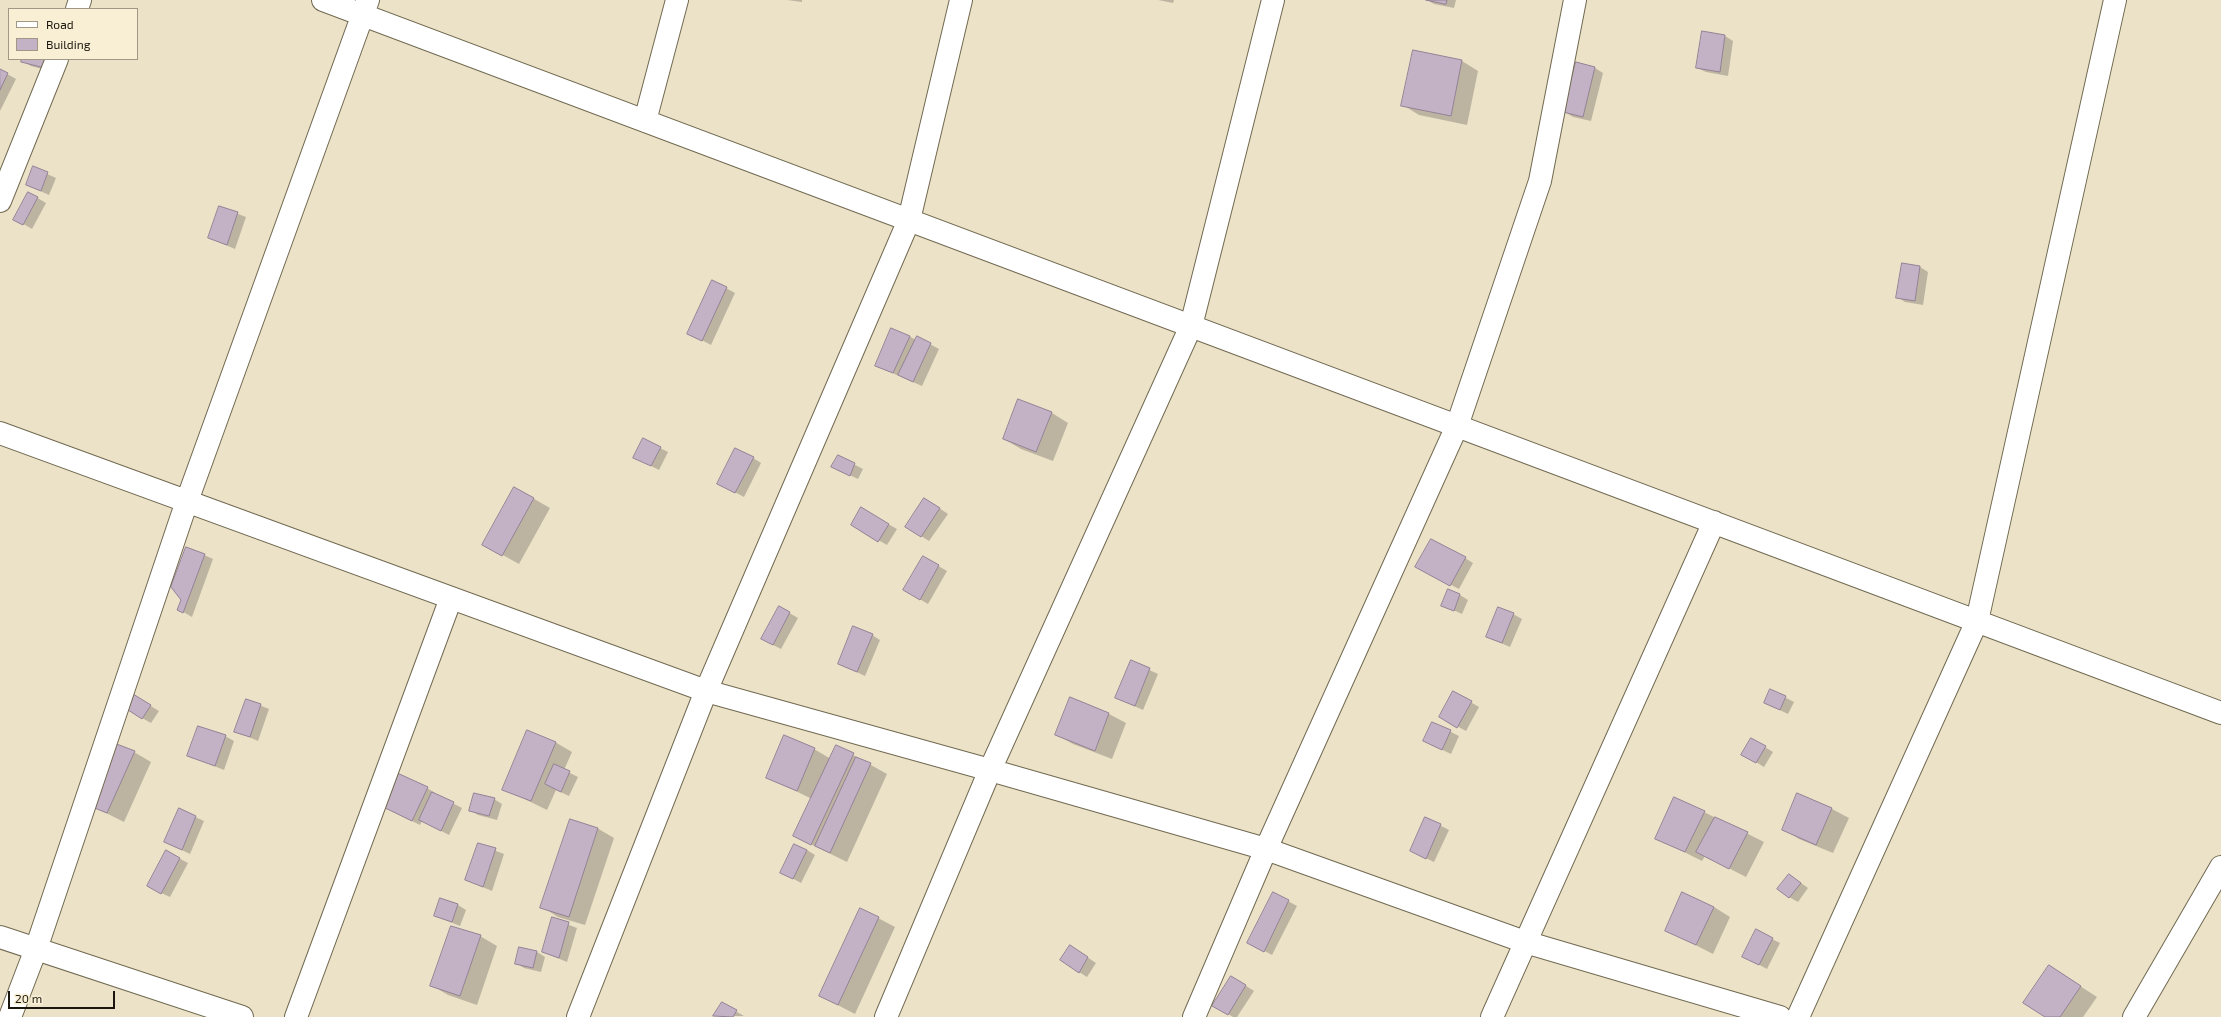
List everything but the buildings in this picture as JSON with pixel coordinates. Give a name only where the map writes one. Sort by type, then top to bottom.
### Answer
[{"type":"street","points":[[323,0],[365,7],[645,121],[2221,713]]},
{"type":"street","points":[[645,121],[677,0]]},
{"type":"street","points":[[578,1017],[706,692],[908,220],[961,0]]},
{"type":"street","points":[[886,1017],[990,770],[1191,326],[1273,0]]},
{"type":"street","points":[[1194,1017],[1266,849],[1457,426],[1540,181],[1575,0]]},
{"type":"street","points":[[1798,1017],[1977,621],[2115,0]]},
{"type":"street","points":[[10,1017],[36,949],[187,501],[365,7]]},
{"type":"street","points":[[0,201],[57,60]]},
{"type":"street","points":[[0,433],[706,692],[990,770],[1266,849],[1524,942],[1780,1017]]},
{"type":"street","points":[[1492,1017],[1524,942],[1714,522]]},
{"type":"street","points":[[296,1017],[451,598]]},
{"type":"street","points":[[2134,1017],[2221,867]]},
{"type":"street","points":[[0,937],[242,1017]]}]
